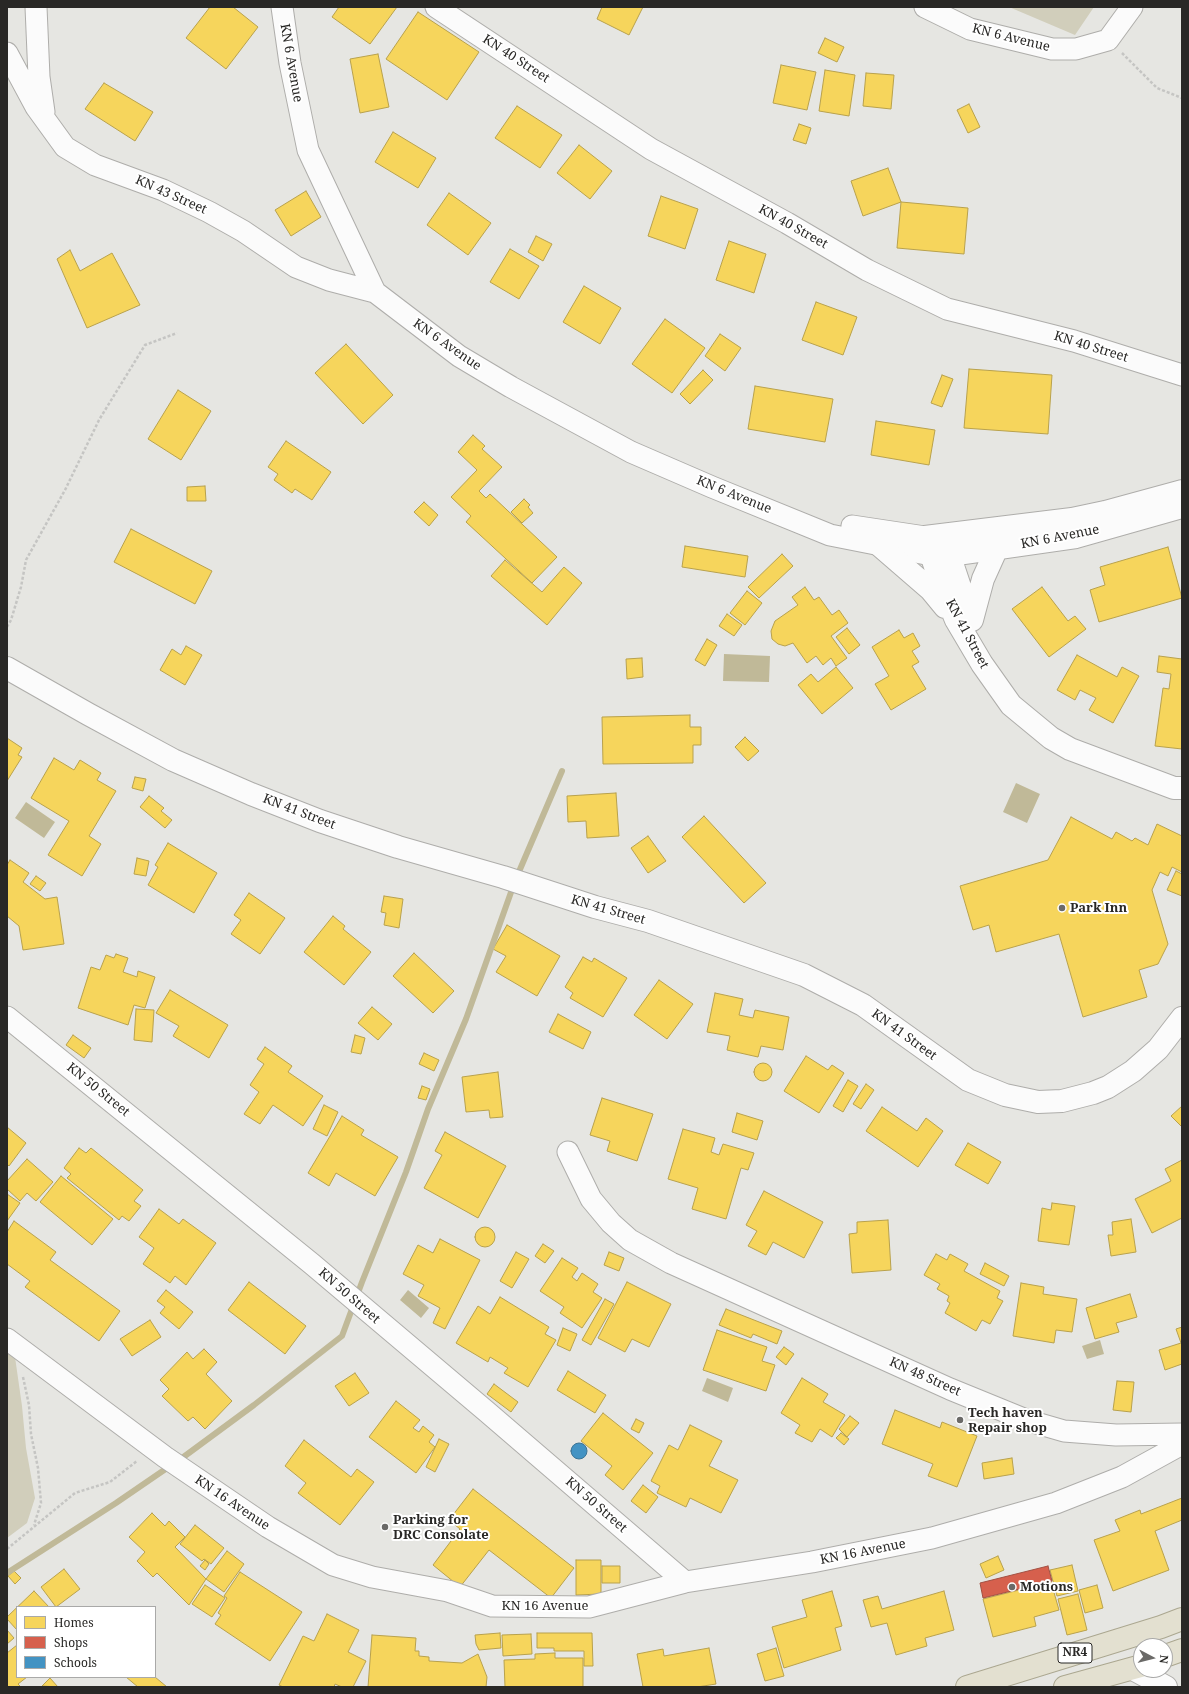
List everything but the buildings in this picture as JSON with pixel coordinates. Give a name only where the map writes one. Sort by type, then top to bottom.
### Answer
[{"type":"highway","name":"NR4","points":[[968,1687],[1161,1627],[1182,1619]]},
{"type":"highway","name":"NR4","points":[[1073,1686],[1133,1668]]},
{"type":"main road","name":"KN 6 Avenue","points":[[937,546],[1105,512],[1182,491]]},
{"type":"main road","name":"KN 6 Avenue","points":[[937,546],[997,548],[1076,537],[1182,507]]},
{"type":"main road","points":[[878,545],[964,620],[997,548]]},
{"type":"main road","name":"KN 41 Street","points":[[937,546],[957,582],[964,620],[1020,696],[1027,719],[1051,738],[1070,749],[1174,788],[1182,788]]},
{"type":"main road","name":"KN 41 Street","points":[[7,668],[172,760],[251,794],[320,821],[398,847],[503,877],[595,907],[648,921],[804,975],[863,1005],[968,1080],[1005,1095],[1038,1102],[1062,1101],[1093,1094],[1108,1087],[1133,1071],[1158,1048],[1182,1018]]},
{"type":"main road","points":[[1153,1678],[1166,1687]]},
{"type":"street","points":[[36,7],[39,76],[45,128]]},
{"type":"street","name":"KN 6 Avenue","points":[[282,7],[290,63],[308,150],[375,292],[459,356],[512,387],[631,452],[830,535],[878,545],[937,546]]},
{"type":"street","name":"KN 40 Street","points":[[436,7],[651,149],[794,227],[866,270],[947,309],[1074,341],[1182,375]]},
{"type":"street","name":"KN 6 Avenue","points":[[925,7],[970,29],[1052,49],[1076,49],[1108,40]]},
{"type":"street","points":[[1108,40],[1132,7]]},
{"type":"street","name":"KN 43 Street","points":[[7,53],[36,107],[45,128],[65,147],[95,165],[163,190],[209,212],[243,231],[296,268],[330,280],[375,292]]},
{"type":"street","name":"KN 6 Avenue","points":[[797,521],[834,524],[937,546]]},
{"type":"street","name":"KN 50 Street","points":[[7,1017],[318,1269],[685,1582]]},
{"type":"street","name":"KN 48 Street","points":[[568,1152],[591,1199],[611,1223],[630,1240],[671,1263],[950,1389],[1026,1420],[1064,1431],[1116,1435],[1182,1434]]},
{"type":"street","name":"KN 16 Avenue","points":[[14,1344],[156,1450],[268,1527],[333,1565],[372,1577],[448,1591],[492,1606],[589,1607],[685,1582],[812,1562],[932,1538],[1056,1503],[1122,1477],[1182,1444]]},
{"type":"path","points":[[1108,40],[1157,88],[1182,98]]},
{"type":"path","points":[[7,627],[11,620],[21,587],[26,560],[65,490],[99,420],[145,345],[177,333]]},
{"type":"path","points":[[14,1344],[24,1379],[29,1405],[31,1434],[38,1468],[41,1503],[34,1526]]},
{"type":"path","points":[[7,1549],[75,1493],[110,1482],[142,1457],[156,1450]]},
{"type":"shaded area","points":[[1009,7],[1094,7],[1075,35]]},
{"type":"shaded area","points":[[724,654],[770,656],[769,682],[723,681]]},
{"type":"shaded area","points":[[1016,783],[1040,794],[1027,823],[1003,812]]},
{"type":"shaded area","points":[[26,802],[55,822],[44,838],[15,818]]},
{"type":"shaded area","points":[[408,1290],[429,1308],[421,1318],[400,1300]]},
{"type":"shaded area","points":[[1100,1340],[1104,1354],[1087,1359],[1082,1346]]},
{"type":"shaded area","points":[[7,1345],[14,1350],[26,1448],[35,1498],[27,1523],[7,1538]]},
{"type":"shaded area","points":[[707,1378],[733,1388],[728,1402],[702,1391]]},
{"type":"waterway","points":[[178,1461],[254,1405],[342,1336],[406,1172],[428,1109],[466,1019],[515,881],[562,771]]},
{"type":"waterway","points":[[7,1573],[116,1503],[170,1466]]},
{"type":"place","name":"Park Inn","points":[[1062,908]]},
{"type":"place","name":"Tech haven Repair shop","points":[[960,1420]]},
{"type":"place","name":"Parking for DRC Consolate","points":[[385,1527]]},
{"type":"place","name":"Motions","points":[[1012,1587]]}]
